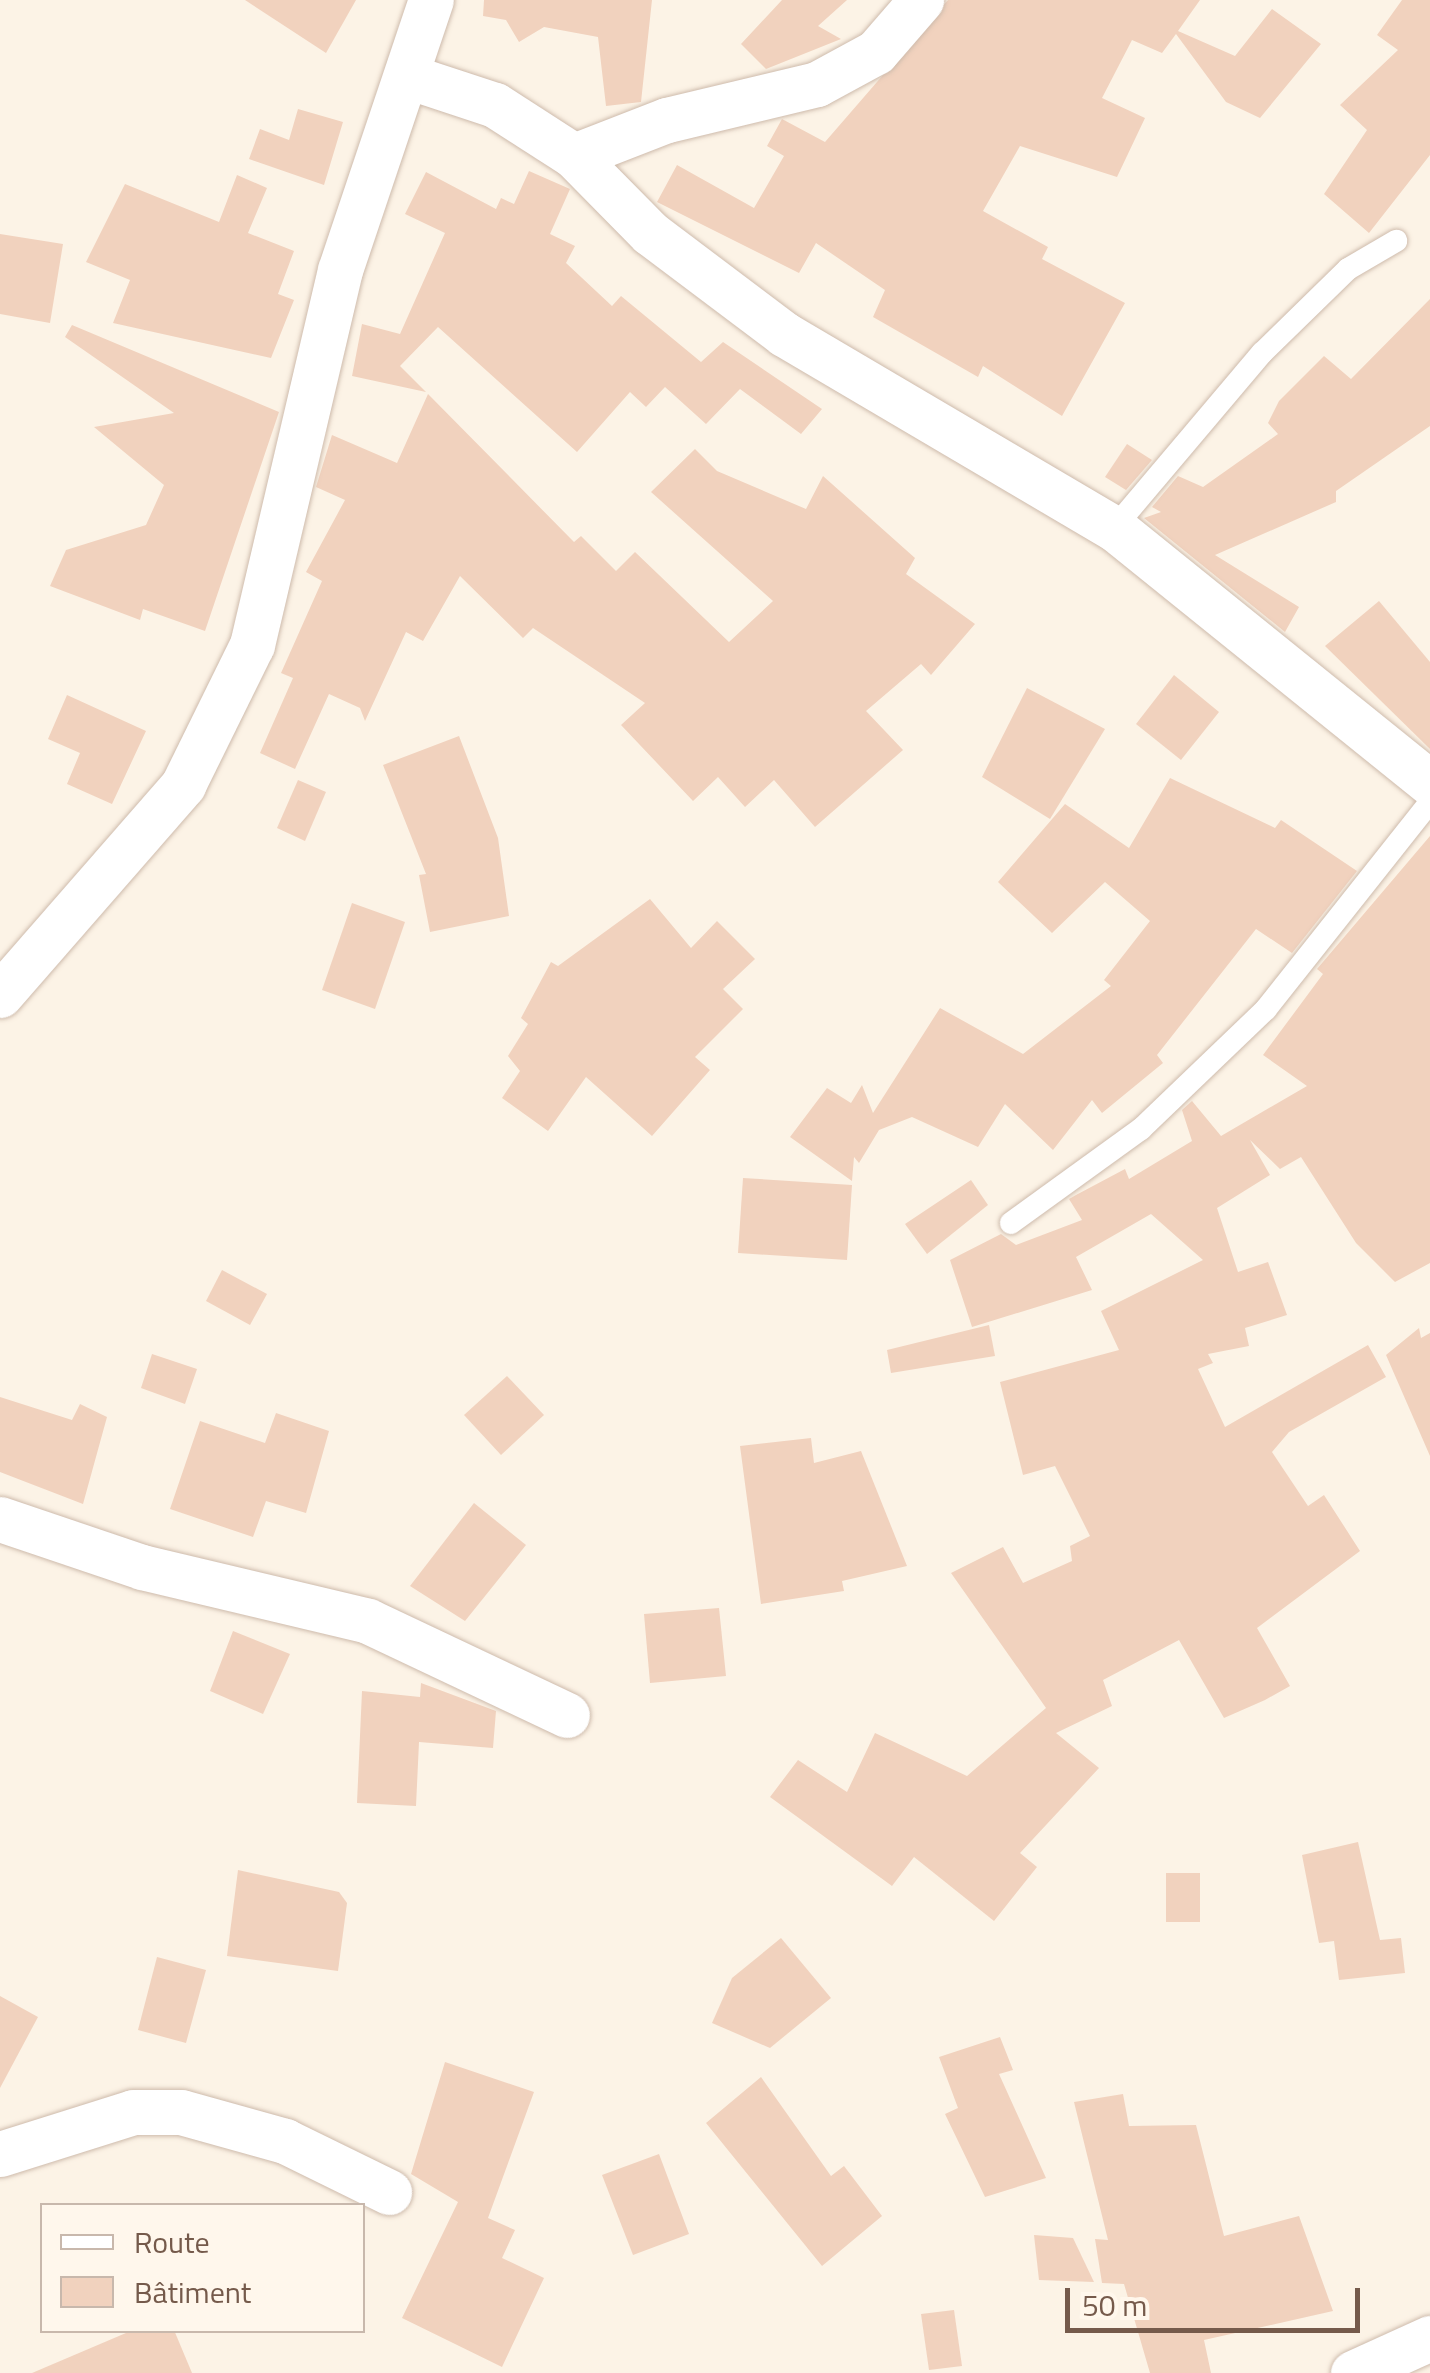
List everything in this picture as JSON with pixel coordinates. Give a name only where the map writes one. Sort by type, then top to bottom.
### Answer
[{"type":"street","points":[[0,995],[183,786],[218,724],[252,646],[340,270],[410,77],[431,0]]},
{"type":"street","points":[[574,156],[667,120],[817,84],[876,52],[921,0]]},
{"type":"street","points":[[410,77],[495,105],[574,156],[650,234],[784,334],[1114,528],[1430,782]]},
{"type":"street","points":[[0,1519],[142,1568],[368,1621],[567,1715]]},
{"type":"street","points":[[0,2154],[133,2112],[182,2112],[285,2141],[390,2192]]},
{"type":"street","points":[[1353,2373],[1430,2338]]},
{"type":"lane","points":[[1114,528],[1262,354],[1348,270],[1396,241]]},
{"type":"lane","points":[[1011,1223],[1141,1129],[1266,1009],[1430,802]]},
{"type":"building","points":[[245,0],[356,0],[326,53]]},
{"type":"building","points":[[484,0],[652,0],[641,102],[606,106],[598,37],[544,27],[519,42],[506,20],[483,16]]},
{"type":"building","points":[[782,0],[847,0],[818,26],[841,39],[766,69],[741,44]]},
{"type":"building","points":[[948,0],[1200,0],[1178,31],[1235,56],[1272,9],[1321,44],[1260,118],[1226,102],[1176,34],[1162,53],[1132,40],[1102,98],[1145,118],[1117,177],[1020,146],[983,211],[1048,247],[1042,259],[1125,303],[1062,416],[983,366],[978,377],[873,317],[885,290],[816,243],[799,273],[657,202],[677,165],[754,208],[784,156],[767,146],[782,119],[825,142]]},
{"type":"building","points":[[1402,0],[1430,0],[1430,155],[1369,233],[1324,194],[1367,130],[1340,105],[1398,50],[1377,35]]},
{"type":"building","points":[[298,109],[343,122],[324,185],[249,159],[260,129],[289,140]]},
{"type":"building","points":[[529,171],[570,189],[550,234],[575,246],[566,263],[612,306],[621,296],[701,362],[723,342],[822,409],[801,434],[740,389],[706,424],[665,387],[646,407],[630,392],[577,452],[438,327],[400,366],[426,392],[352,376],[362,324],[400,334],[445,233],[405,214],[426,172],[496,209],[501,198],[514,204]]},
{"type":"building","points":[[237,175],[267,188],[248,233],[294,251],[278,294],[294,300],[271,358],[113,323],[130,280],[86,262],[125,184],[219,222]]},
{"type":"building","points":[[0,234],[63,244],[50,323],[0,314]]},
{"type":"building","points":[[1430,299],[1430,426],[1336,491],[1336,502],[1215,555],[1299,607],[1285,632],[1144,518],[1161,512],[1152,507],[1178,476],[1203,487],[1278,434],[1268,423],[1279,401],[1324,356],[1351,379]]},
{"type":"building","points":[[72,325],[279,412],[205,631],[143,609],[140,620],[50,586],[66,550],[146,525],[164,485],[94,427],[174,413],[65,337]]},
{"type":"building","points":[[428,394],[574,542],[581,536],[616,571],[635,552],[729,642],[773,601],[651,492],[695,449],[717,471],[806,509],[823,476],[915,558],[906,574],[975,624],[931,675],[921,664],[866,711],[903,750],[815,827],[774,780],[745,807],[718,777],[693,801],[621,725],[645,703],[533,628],[523,638],[460,576],[423,641],[406,632],[365,721],[360,708],[329,694],[295,769],[260,753],[293,678],[281,673],[322,581],[306,572],[345,500],[316,487],[332,435],[397,463]]},
{"type":"building","points":[[1127,444],[1152,460],[1126,490],[1105,477]]},
{"type":"building","points":[[1379,601],[1430,662],[1430,749],[1325,646]]},
{"type":"building","points":[[1174,675],[1219,712],[1181,760],[1136,724]]},
{"type":"building","points":[[1027,688],[1105,729],[1050,819],[982,777]]},
{"type":"building","points":[[67,695],[146,731],[112,804],[67,784],[80,753],[48,739]]},
{"type":"building","points":[[459,736],[498,838],[509,916],[430,932],[419,875],[426,874],[383,765]]},
{"type":"building","points":[[1170,778],[1275,828],[1281,820],[1357,871],[1292,953],[1256,929],[1157,1055],[1163,1063],[1102,1113],[1092,1100],[1053,1150],[1005,1104],[978,1147],[912,1117],[879,1130],[859,1163],[854,1157],[852,1181],[790,1137],[827,1088],[851,1103],[862,1085],[873,1113],[940,1008],[1023,1054],[1111,986],[1104,980],[1150,921],[1105,882],[1052,933],[998,882],[1065,804],[1129,848]]},
{"type":"building","points":[[298,780],[326,792],[305,841],[277,828]]},
{"type":"building","points":[[1430,836],[1430,1263],[1395,1282],[1356,1243],[1301,1157],[1280,1169],[1250,1140],[1270,1175],[1217,1208],[1238,1272],[1268,1262],[1287,1315],[1245,1328],[1249,1346],[1208,1354],[1213,1363],[1198,1369],[1225,1427],[1368,1345],[1386,1377],[1289,1432],[1272,1452],[1308,1506],[1324,1495],[1360,1551],[1257,1628],[1290,1686],[1265,1700],[1224,1718],[1179,1640],[1103,1680],[1112,1706],[1056,1733],[1099,1768],[1020,1853],[1037,1867],[994,1921],[914,1857],[892,1886],[770,1797],[798,1760],[847,1792],[875,1733],[967,1776],[1046,1708],[951,1573],[1003,1547],[1023,1583],[1072,1561],[1070,1546],[1090,1536],[1055,1466],[1023,1475],[1000,1382],[1119,1350],[1101,1311],[1203,1260],[1151,1214],[1076,1257],[1092,1290],[972,1327],[950,1260],[1001,1234],[1016,1245],[1082,1220],[1069,1199],[1125,1169],[1129,1179],[1192,1141],[1182,1110],[1192,1101],[1221,1136],[1307,1086],[1263,1055],[1323,974],[1317,969]]},
{"type":"building","points":[[650,899],[691,948],[717,921],[755,959],[723,989],[743,1009],[695,1057],[710,1070],[652,1136],[586,1077],[548,1131],[502,1098],[520,1071],[508,1056],[528,1024],[521,1018],[551,962],[558,966]]},
{"type":"building","points":[[352,903],[405,922],[375,1009],[322,990]]},
{"type":"building","points":[[743,1178],[852,1185],[847,1260],[738,1253]]},
{"type":"building","points":[[971,1180],[988,1205],[927,1254],[905,1224]]},
{"type":"building","points":[[222,1270],[267,1294],[250,1325],[206,1301]]},
{"type":"building","points":[[989,1325],[995,1356],[891,1373],[887,1350]]},
{"type":"building","points":[[1419,1328],[1421,1338],[1430,1333],[1430,1456],[1386,1355]]},
{"type":"building","points":[[152,1354],[197,1369],[185,1404],[141,1388]]},
{"type":"building","points":[[507,1376],[544,1415],[501,1455],[464,1415]]},
{"type":"building","points":[[0,1397],[72,1420],[80,1404],[107,1417],[83,1504],[0,1472]]},
{"type":"building","points":[[276,1413],[329,1431],[306,1513],[266,1501],[253,1537],[170,1509],[200,1421],[265,1443]]},
{"type":"building","points":[[811,1438],[814,1463],[861,1451],[907,1566],[842,1581],[844,1591],[761,1604],[740,1446]]},
{"type":"building","points":[[474,1503],[526,1545],[465,1621],[410,1586]]},
{"type":"building","points":[[719,1608],[726,1676],[650,1683],[644,1614]]},
{"type":"building","points":[[233,1631],[290,1654],[263,1714],[210,1691]]},
{"type":"building","points":[[421,1683],[496,1711],[493,1748],[419,1742],[416,1806],[357,1803],[362,1691],[420,1697]]},
{"type":"building","points":[[1358,1842],[1380,1940],[1401,1938],[1405,1973],[1339,1980],[1334,1941],[1319,1943],[1302,1855]]},
{"type":"building","points":[[238,1870],[339,1892],[347,1903],[338,1971],[227,1956]]},
{"type":"building","points":[[1166,1873],[1200,1873],[1200,1922],[1166,1922]]},
{"type":"building","points":[[781,1938],[831,1998],[770,2048],[712,2023],[732,1978]]},
{"type":"building","points":[[157,1957],[206,1970],[186,2043],[138,2030]]},
{"type":"building","points":[[0,1996],[38,2017],[0,2088]]},
{"type":"building","points":[[1000,2037],[1013,2070],[999,2074],[1046,2178],[985,2197],[945,2114],[958,2108],[939,2057]]},
{"type":"building","points":[[445,2062],[534,2092],[488,2218],[515,2230],[502,2258],[544,2278],[502,2367],[402,2318],[458,2202],[411,2174]]},
{"type":"building","points":[[761,2077],[831,2176],[844,2166],[882,2216],[822,2266],[706,2123]]},
{"type":"building","points":[[1123,2094],[1129,2126],[1196,2125],[1224,2236],[1299,2216],[1333,2311],[1204,2340],[1211,2373],[1150,2373],[1124,2284],[1102,2283],[1095,2239],[1108,2240],[1074,2102]]},
{"type":"building","points":[[659,2154],[689,2234],[633,2255],[602,2175]]},
{"type":"building","points":[[1034,2235],[1073,2238],[1094,2282],[1039,2280]]},
{"type":"building","points":[[954,2310],[962,2366],[929,2370],[921,2314]]},
{"type":"building","points":[[126,2333],[175,2333],[192,2373],[32,2373]]}]
